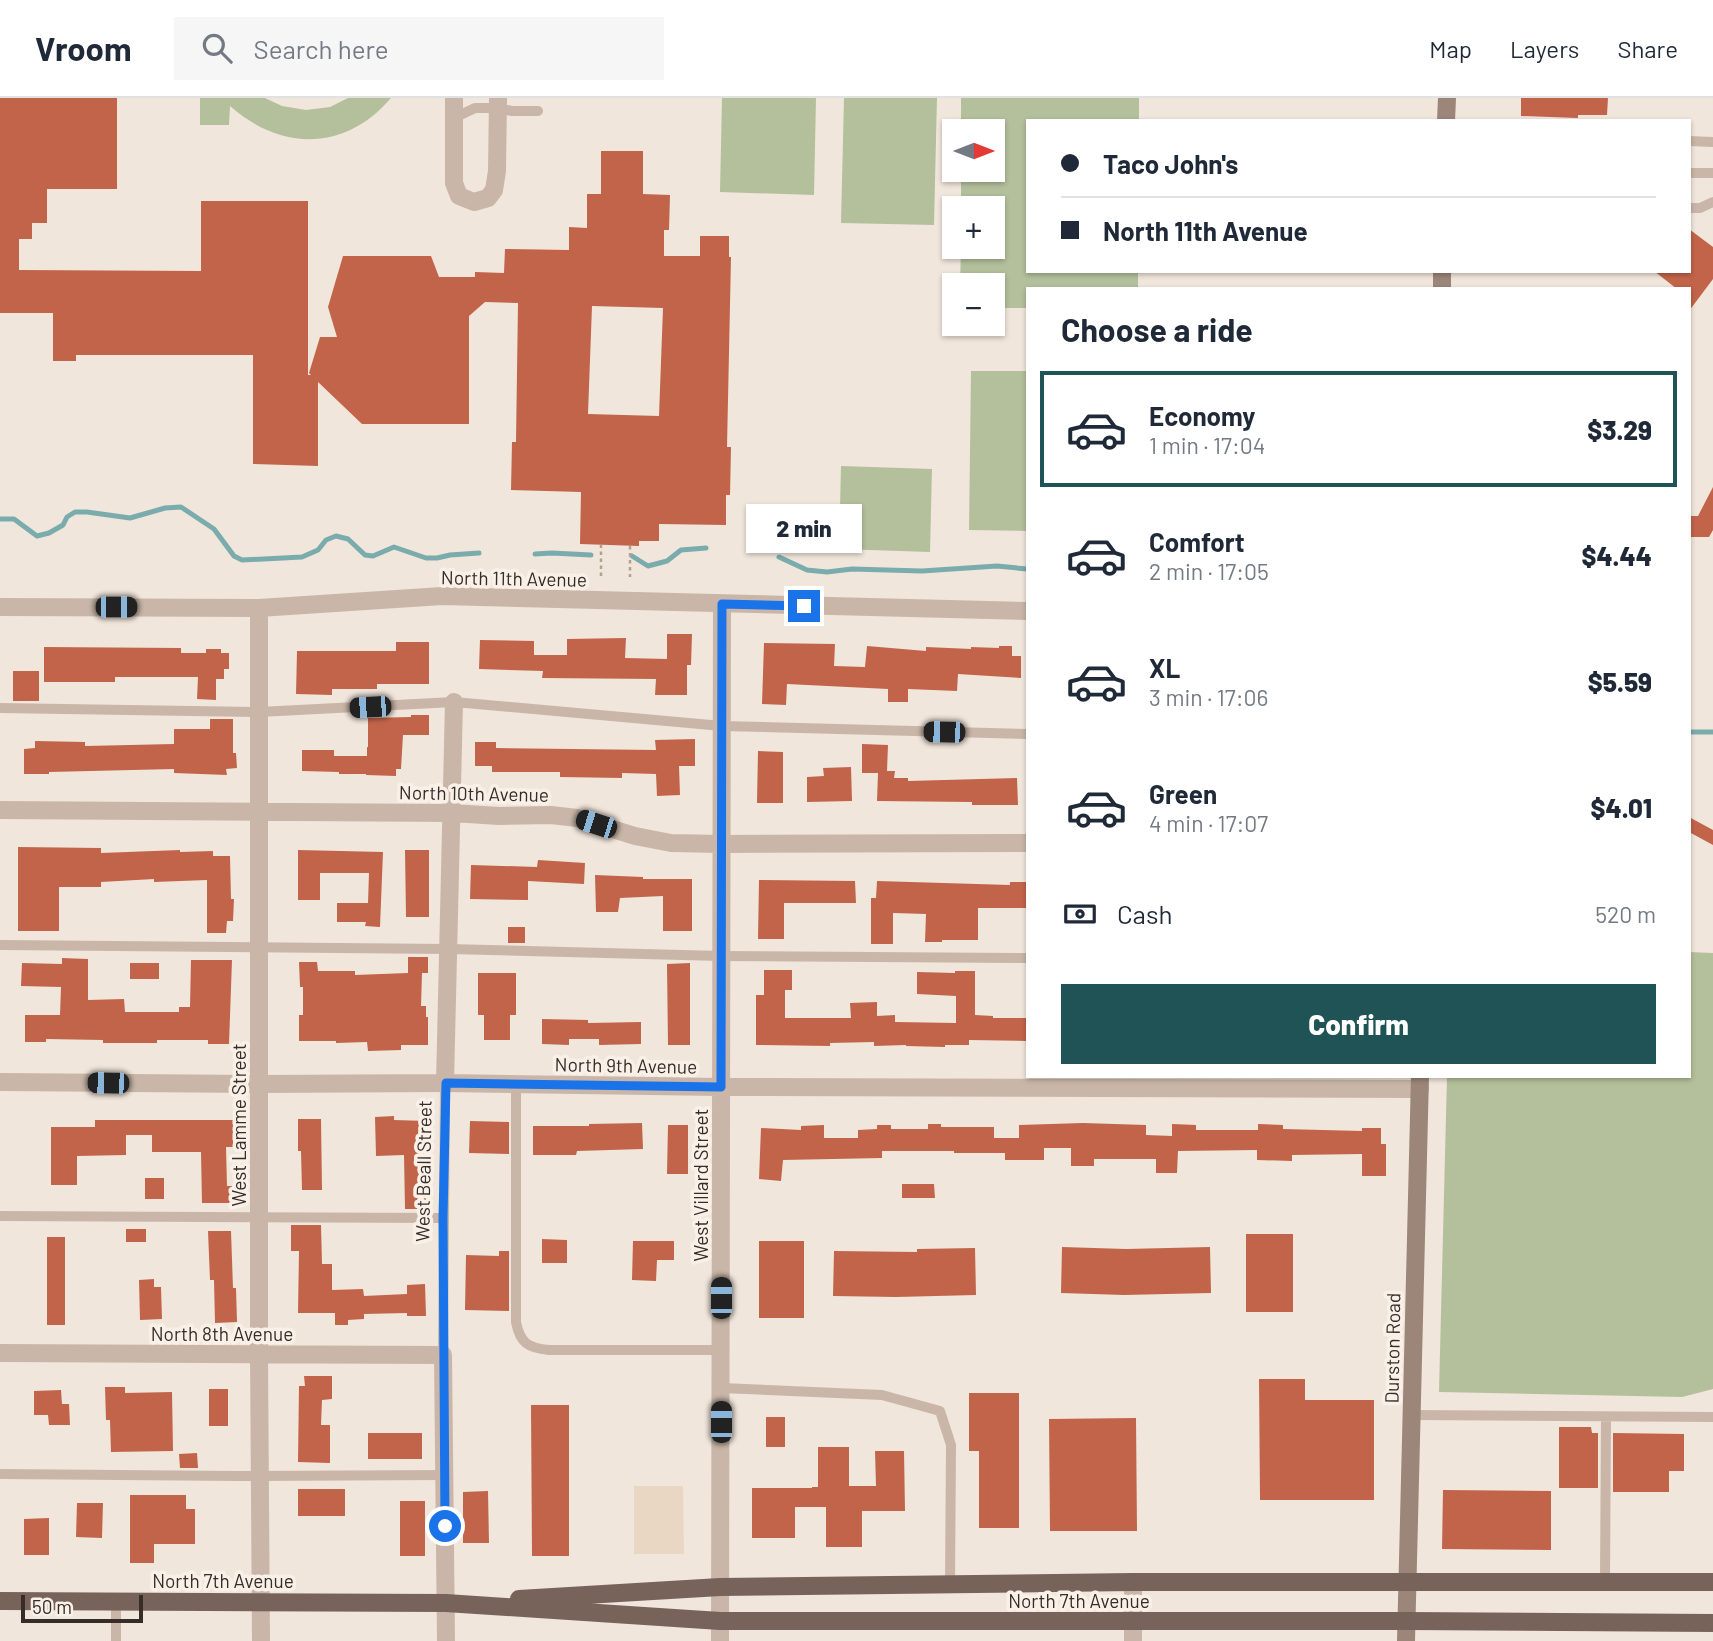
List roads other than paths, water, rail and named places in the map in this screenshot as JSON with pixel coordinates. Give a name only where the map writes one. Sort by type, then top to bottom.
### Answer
[{"type":"main road","points":[[1446,119],[1447,98]]},
{"type":"main road","name":"Durston Road","points":[[1406,1641],[1420,1082]]},
{"type":"main road","name":"North 7th Avenue","points":[[446,1603],[720,1587],[1133,1581],[1713,1582]]},
{"type":"main road","name":"North 7th Avenue","points":[[0,1601],[446,1603],[720,1621],[1713,1623]]},
{"type":"street","points":[[454,98],[454,183],[459,196],[474,202],[488,198],[494,190],[497,171],[498,103]]},
{"type":"street","name":"North 11th Avenue","points":[[0,607],[259,608],[442,596],[1026,611]]},
{"type":"street","name":"West Villard Street","points":[[720,1641],[722,604]]},
{"type":"street","name":"West Lamme Street","points":[[259,608],[261,1641]]},
{"type":"street","name":"West Beall Street","points":[[446,1083],[454,702]]},
{"type":"street","name":"North 10th Avenue","points":[[0,810],[551,815],[577,817],[635,836],[671,843],[1026,843]]},
{"type":"street","name":"North 9th Avenue","points":[[0,1082],[721,1087],[1420,1082]]},
{"type":"street","name":"North 8th Avenue","points":[[0,1353],[443,1355]]},
{"type":"street","name":"West Beall Street","points":[[443,1355],[446,1641]]},
{"type":"street","points":[[1133,1581],[1133,1641]]},
{"type":"lane","points":[[454,118],[475,108],[498,103],[512,111],[538,111]]},
{"type":"lane","points":[[1691,141],[1713,142]]},
{"type":"lane","points":[[1691,173],[1713,173]]},
{"type":"lane","points":[[1691,208],[1700,208],[1713,202]]},
{"type":"lane","points":[[0,708],[259,712],[454,702],[722,726],[1026,734]]},
{"type":"lane","points":[[0,944],[449,949],[722,956],[1026,958]]},
{"type":"lane","name":"West Beall Street","points":[[443,1355],[446,1083]]},
{"type":"lane","points":[[516,1085],[516,1322],[518,1335],[523,1342],[549,1350],[721,1350]]},
{"type":"lane","points":[[0,1216],[443,1218]]},
{"type":"lane","points":[[721,1388],[882,1395],[940,1411],[951,1445],[950,1584]]},
{"type":"lane","points":[[1411,1415],[1713,1418]]},
{"type":"lane","points":[[1605,1581],[1606,1417]]},
{"type":"lane","points":[[0,1474],[445,1475]]},
{"type":"lane","points":[[116,1601],[116,1641]]},
{"type":"waterway","points":[[0,519],[14,519],[37,536],[63,525],[67,517],[75,512],[130,518],[165,508],[181,507],[214,529],[234,556],[242,560],[302,557],[318,550],[326,540],[336,536],[348,539],[365,555],[373,556],[394,547],[426,558],[479,553]]},
{"type":"waterway","points":[[632,556],[648,566],[667,561],[681,550],[706,548]]},
{"type":"waterway","points":[[535,554],[591,555]]},
{"type":"waterway","points":[[779,557],[807,570],[827,572],[852,569],[922,571],[997,566],[1026,569]]},
{"type":"waterway","points":[[1691,732],[1713,732]]}]
